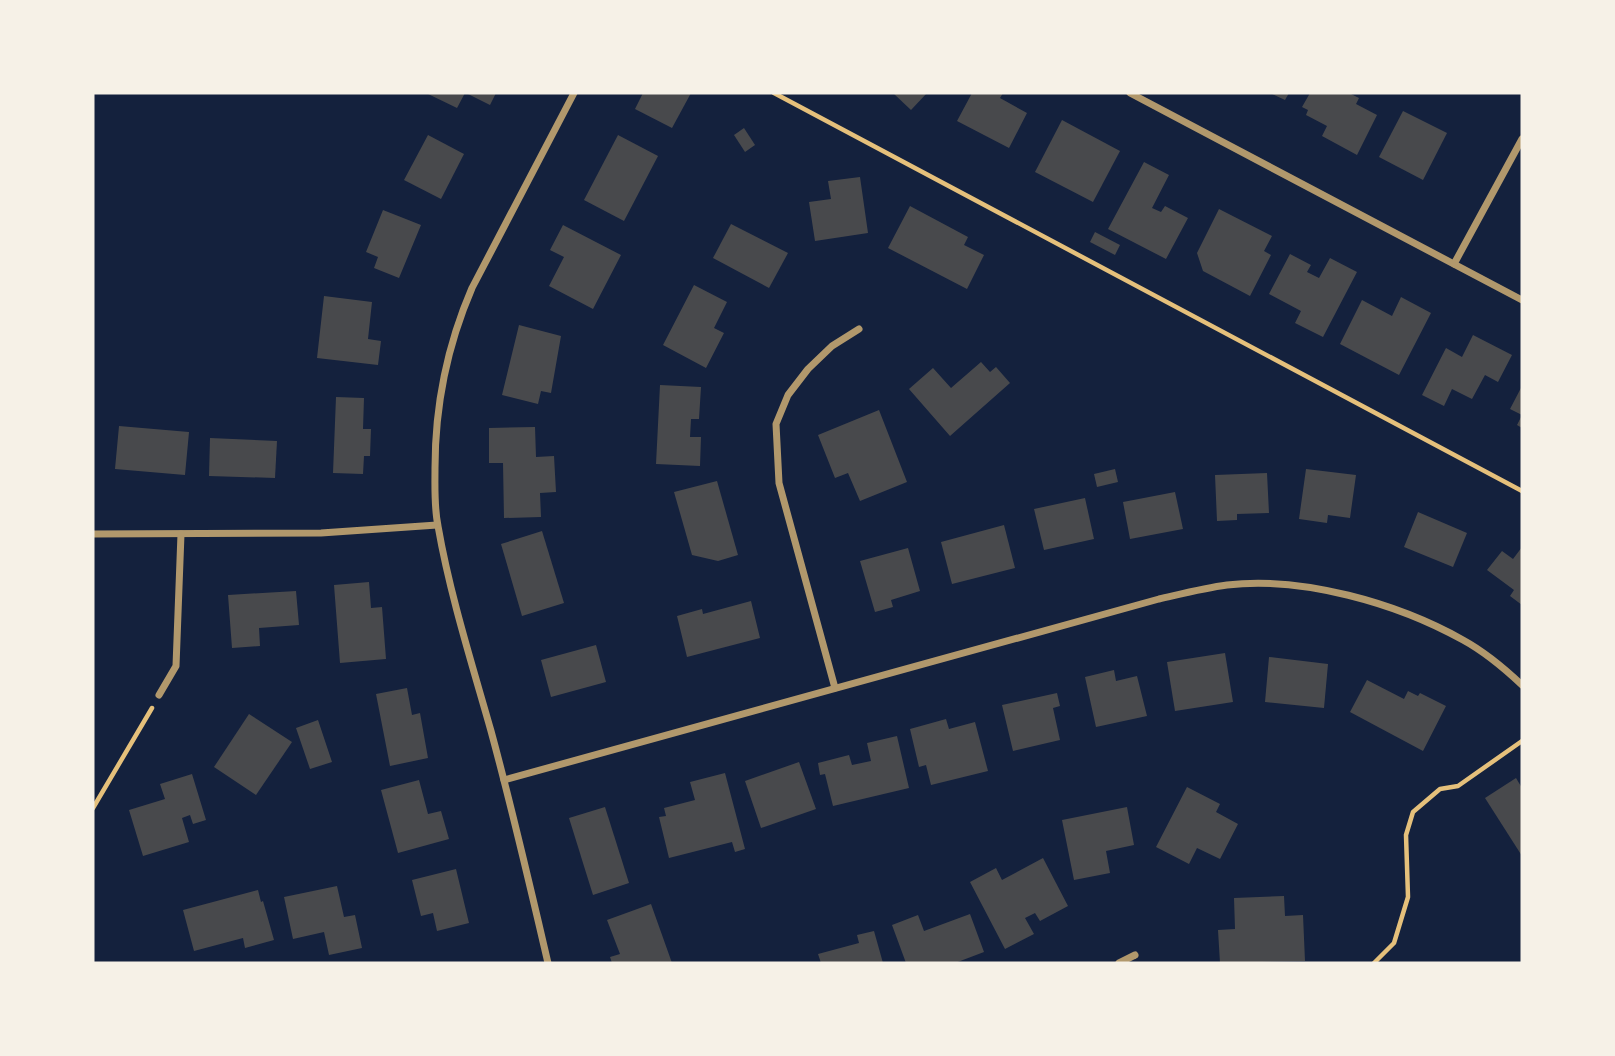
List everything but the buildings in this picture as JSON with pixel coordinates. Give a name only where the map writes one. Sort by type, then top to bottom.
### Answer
[{"type":"street","points":[[548,963],[504,780],[437,525],[436,424],[440,389],[458,321],[472,288],[574,93]]},
{"type":"street","points":[[1129,93],[1522,300]]},
{"type":"street","points":[[1454,264],[1522,139]]},
{"type":"street","points":[[835,688],[779,483],[776,424],[788,395],[808,369],[832,346],[859,329]]},
{"type":"street","points":[[93,534],[321,533],[437,525]]},
{"type":"street","points":[[159,695],[176,666],[180,534]]},
{"type":"street","points":[[504,780],[1159,599],[1229,585],[1298,586],[1400,611],[1465,641],[1497,662],[1522,685]]},
{"type":"street","points":[[1119,963],[1135,956]]},
{"type":"path","points":[[774,93],[1522,491]]},
{"type":"path","points":[[93,808],[159,695]]},
{"type":"path","points":[[1374,963],[1394,943],[1408,897],[1406,835],[1413,812],[1440,789],[1458,786],[1522,741]]}]
